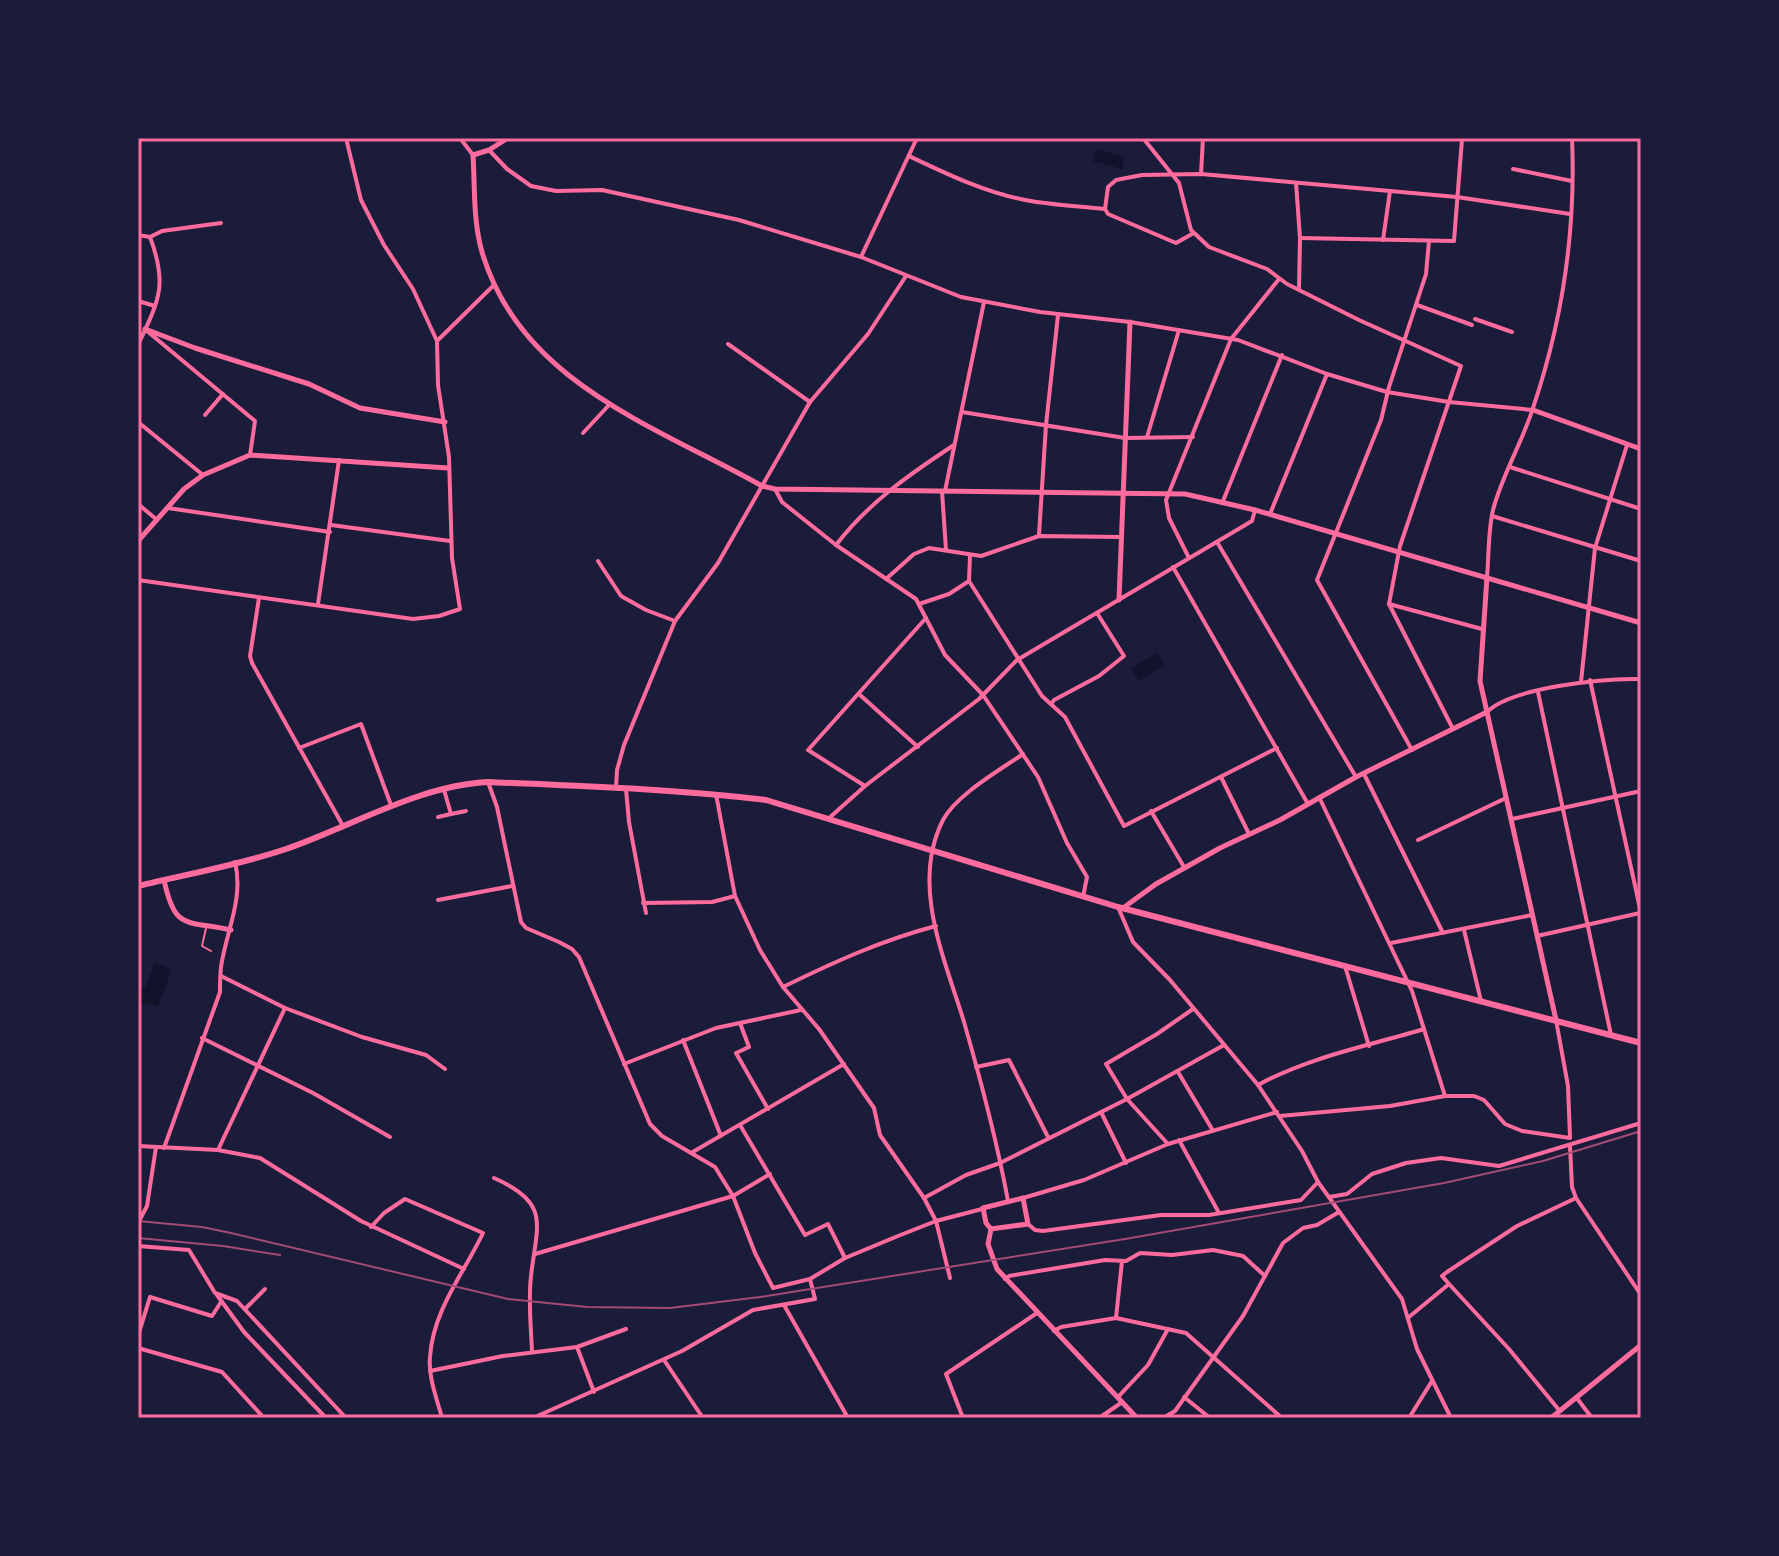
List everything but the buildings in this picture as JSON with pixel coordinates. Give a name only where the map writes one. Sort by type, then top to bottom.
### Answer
[{"type":"main road","points":[[138,886],[286,849],[444,790],[488,782],[716,794],[766,800],[1083,897],[1641,1043]]},
{"type":"street","points":[[138,580],[413,619],[439,616],[460,609],[450,541],[448,468],[445,422],[438,385],[437,341],[413,289],[384,245],[361,200],[346,138]]},
{"type":"street","points":[[460,138],[473,155],[478,233],[494,285],[502,304],[556,367],[609,405],[762,486],[775,489],[1170,493],[1223,501],[1641,623]]},
{"type":"street","points":[[473,155],[489,150],[508,138]]},
{"type":"street","points":[[861,257],[917,138]]},
{"type":"street","points":[[1143,138],[1179,183],[1193,233],[1209,247],[1267,269],[1359,320],[1461,366],[1398,551],[1389,604],[1453,729]]},
{"type":"street","points":[[1201,174],[1203,138]]},
{"type":"street","points":[[1300,238],[1454,241],[1461,138]]},
{"type":"street","points":[[1572,138],[1569,250],[1548,357],[1533,410],[1492,516],[1480,681],[1556,1020],[1568,1086],[1572,1187],[1576,1198],[1641,1295]]},
{"type":"street","points":[[489,150],[507,169],[531,186],[556,191],[602,190],[760,225],[861,257],[961,297],[1058,315],[1130,322],[1231,339],[1387,392],[1533,410],[1641,449]]},
{"type":"street","points":[[909,156],[969,184],[1001,194],[1105,209]]},
{"type":"street","points":[[1513,169],[1572,181]]},
{"type":"street","points":[[1193,233],[1176,243],[1108,214],[1105,209],[1108,187],[1116,180],[1142,175],[1201,174],[1457,197],[1570,214]]},
{"type":"street","points":[[1296,183],[1300,238],[1299,289]]},
{"type":"street","points":[[1383,240],[1390,191]]},
{"type":"street","points":[[138,235],[150,237],[162,231],[221,223]]},
{"type":"street","points":[[138,345],[155,306],[162,277],[150,237]]},
{"type":"street","points":[[1412,750],[1317,580],[1381,420],[1403,339],[1426,274],[1429,241]]},
{"type":"street","points":[[616,788],[624,745],[675,621],[718,563],[810,402],[868,334],[906,276]]},
{"type":"street","points":[[1189,558],[1169,518],[1166,500],[1231,339],[1279,278]]},
{"type":"street","points":[[437,341],[494,285]]},
{"type":"street","points":[[138,301],[155,306]]},
{"type":"street","points":[[946,550],[943,491],[984,302]]},
{"type":"street","points":[[1417,305],[1472,325]]},
{"type":"street","points":[[1039,536],[1046,425],[1058,315]]},
{"type":"street","points":[[1475,319],[1512,332]]},
{"type":"street","points":[[1119,600],[1130,322]]},
{"type":"street","points":[[145,329],[309,384],[360,408],[445,422]]},
{"type":"street","points":[[145,329],[255,421],[250,455]]},
{"type":"street","points":[[1147,437],[1179,330]]},
{"type":"street","points":[[728,344],[810,402]]},
{"type":"street","points":[[1223,501],[1282,355]]},
{"type":"street","points":[[1270,514],[1327,374]]},
{"type":"street","points":[[205,415],[223,394]]},
{"type":"street","points":[[583,433],[609,405]]},
{"type":"street","points":[[962,412],[1125,438],[1193,437]]},
{"type":"street","points":[[138,422],[203,475]]},
{"type":"street","points":[[836,545],[856,520],[888,490],[954,445]]},
{"type":"street","points":[[1581,682],[1595,548],[1627,445]]},
{"type":"street","points":[[138,541],[166,506],[203,475],[250,455],[448,468]]},
{"type":"street","points":[[318,604],[339,460]]},
{"type":"street","points":[[1510,467],[1641,509]]},
{"type":"street","points":[[775,489],[782,502],[919,604],[945,655],[983,695],[1047,793],[1067,843],[1087,877],[1083,897]]},
{"type":"street","points":[[138,504],[156,519]]},
{"type":"street","points":[[166,506],[170,509],[450,541]]},
{"type":"street","points":[[828,819],[865,786],[983,695],[1019,659],[1252,521],[1255,510]]},
{"type":"street","points":[[1492,516],[1641,561]]},
{"type":"street","points":[[886,579],[920,550],[929,548],[970,556],[993,554],[1039,536],[1121,537]]},
{"type":"street","points":[[1217,542],[1356,777]]},
{"type":"street","points":[[970,556],[969,581],[1042,696],[1065,717],[1124,826],[1277,748]]},
{"type":"street","points":[[598,561],[621,596],[675,621]]},
{"type":"street","points":[[1173,567],[1308,804]]},
{"type":"street","points":[[919,604],[949,594],[969,581]]},
{"type":"street","points":[[259,598],[250,656],[252,663],[343,826]]},
{"type":"street","points":[[1389,604],[1482,629]]},
{"type":"street","points":[[1052,704],[1054,700],[1099,676],[1124,656],[1097,613]]},
{"type":"street","points":[[865,786],[808,750],[926,618]]},
{"type":"street","points":[[1451,1418],[1417,1349],[1409,1317],[1391,1284],[1318,1182],[1279,1114],[1258,1085],[1170,980],[1133,942],[1120,907],[1184,867],[1487,712],[1496,704],[1590,680],[1641,679]]},
{"type":"street","points":[[1537,936],[1641,913],[1590,680]]},
{"type":"street","points":[[1538,692],[1611,1035]]},
{"type":"street","points":[[859,694],[918,747]]},
{"type":"street","points":[[299,748],[361,724],[392,808]]},
{"type":"street","points":[[1008,1202],[976,1067],[936,926],[929,876],[938,831],[950,809],[1023,754]]},
{"type":"street","points":[[1364,773],[1443,933]]},
{"type":"street","points":[[1221,777],[1249,834]]},
{"type":"street","points":[[488,782],[502,830],[521,922],[526,928],[572,949],[579,957],[650,1124],[655,1131],[715,1167],[733,1196],[755,1253],[773,1288],[810,1279],[845,1258],[936,1221],[1084,1180],[1212,1129],[1279,1114],[1388,1106],[1445,1096],[1474,1096],[1484,1100],[1505,1124],[1522,1131],[1570,1138]]},
{"type":"street","points":[[626,789],[646,913]]},
{"type":"street","points":[[444,790],[451,814]]},
{"type":"street","points":[[1512,819],[1641,791]]},
{"type":"street","points":[[716,794],[735,896],[761,952],[783,987],[819,1029],[874,1108],[880,1135],[924,1198],[936,1221],[950,1278]]},
{"type":"street","points":[[1319,797],[1408,982],[1445,1096]]},
{"type":"street","points":[[1418,840],[1507,797]]},
{"type":"street","points":[[438,817],[466,811]]},
{"type":"street","points":[[1151,811],[1184,867]]},
{"type":"street","points":[[164,1148],[220,992],[237,888],[235,862]]},
{"type":"street","points":[[164,880],[173,912],[183,920],[231,930]]},
{"type":"street","points":[[438,900],[512,886]]},
{"type":"street","points":[[643,903],[712,902],[735,896]]},
{"type":"street","points":[[1391,943],[1532,915]]},
{"type":"street","points":[[783,987],[842,958],[899,936],[936,926]]},
{"type":"street","points":[[1464,929],[1481,1001]]},
{"type":"street","points":[[1345,966],[1369,1046]]},
{"type":"street","points":[[221,976],[285,1008],[362,1037],[426,1055],[445,1069]]},
{"type":"street","points":[[218,1150],[285,1008]]},
{"type":"street","points":[[1168,1144],[1127,1099],[1106,1064],[1193,1009]]},
{"type":"street","points":[[624,1064],[716,1028],[801,1010]]},
{"type":"street","points":[[740,1023],[749,1047],[736,1053],[768,1109]]},
{"type":"street","points":[[1258,1085],[1316,1060],[1424,1029]]},
{"type":"street","points":[[202,1038],[390,1137]]},
{"type":"street","points":[[683,1040],[721,1136]]},
{"type":"street","points":[[924,1198],[1127,1099],[1224,1045]]},
{"type":"street","points":[[976,1067],[1009,1060],[1048,1137]]},
{"type":"street","points":[[691,1153],[844,1064]]},
{"type":"street","points":[[1178,1072],[1212,1129]]},
{"type":"street","points":[[1101,1112],[1126,1163]]},
{"type":"street","points":[[1329,1197],[1347,1194],[1372,1174],[1406,1163],[1441,1158],[1499,1166],[1641,1123]]},
{"type":"street","points":[[740,1125],[805,1235],[828,1224],[845,1258]]},
{"type":"street","points":[[1179,1140],[1219,1213]]},
{"type":"street","points":[[138,1146],[218,1150],[260,1158],[371,1227],[464,1269]]},
{"type":"street","points":[[138,1223],[147,1206],[156,1147]]},
{"type":"street","points":[[535,1254],[733,1196],[770,1174]]},
{"type":"street","points":[[494,1178],[520,1190],[538,1217],[529,1310],[532,1352]]},
{"type":"street","points":[[1023,1198],[1028,1224],[1035,1230],[1043,1231],[1161,1215],[1219,1213],[1301,1200],[1318,1182]]},
{"type":"street","points":[[1559,1410],[1509,1349],[1442,1276],[1517,1226],[1576,1198]]},
{"type":"street","points":[[371,1227],[384,1213],[405,1199],[483,1233],[441,1312],[430,1357],[430,1371],[442,1418]]},
{"type":"street","points":[[983,1208],[986,1223],[991,1229],[989,1250],[997,1269],[1137,1418]]},
{"type":"street","points":[[1163,1418],[1175,1411],[1243,1316],[1278,1250],[1303,1228],[1317,1225],[1339,1212]]},
{"type":"street","points":[[991,1229],[1028,1224]]},
{"type":"street","points":[[138,1246],[189,1250],[235,1320],[326,1418]]},
{"type":"street","points":[[1005,1279],[1105,1260],[1122,1261],[1140,1253],[1172,1255],[1213,1250],[1243,1256],[1265,1276]]},
{"type":"street","points":[[1116,1318],[1122,1261]]},
{"type":"street","points":[[533,1418],[664,1360],[753,1310],[815,1299],[810,1279]]},
{"type":"street","points":[[1409,1317],[1449,1284]]},
{"type":"street","points":[[245,1309],[265,1289]]},
{"type":"street","points":[[215,1293],[237,1301],[346,1418]]},
{"type":"street","points":[[138,1336],[150,1297],[212,1316],[221,1302]]},
{"type":"street","points":[[784,1305],[848,1418]]},
{"type":"street","points":[[963,1418],[946,1374],[1037,1313]]},
{"type":"street","points":[[1054,1331],[1061,1327],[1116,1318],[1186,1333],[1282,1418]]},
{"type":"street","points":[[430,1371],[577,1347],[626,1329]]},
{"type":"street","points":[[1099,1418],[1119,1401],[1148,1365],[1168,1329]]},
{"type":"street","points":[[1551,1418],[1641,1345]]},
{"type":"street","points":[[577,1347],[594,1392]]},
{"type":"street","points":[[138,1348],[222,1372],[264,1418]]},
{"type":"street","points":[[664,1360],[703,1418]]},
{"type":"street","points":[[1409,1418],[1432,1381]]},
{"type":"street","points":[[1184,1397],[1210,1418]]},
{"type":"street","points":[[1576,1397],[1592,1418]]},
{"type":"lane","points":[[207,926],[202,946],[211,951]]},
{"type":"shaded area","points":[[1096,149],[1125,157],[1122,169],[1093,161]]},
{"type":"shaded area","points":[[1158,653],[1165,665],[1138,681],[1131,668]]},
{"type":"shaded area","points":[[154,963],[172,969],[158,1007],[138,1002],[141,994],[138,991],[146,988]]},
{"type":"railway","points":[[138,1221],[231,1233],[508,1299],[587,1307],[670,1308],[760,1297],[1125,1239],[1444,1183],[1543,1161],[1641,1131]]},
{"type":"railway","points":[[138,1238],[280,1255]]}]
